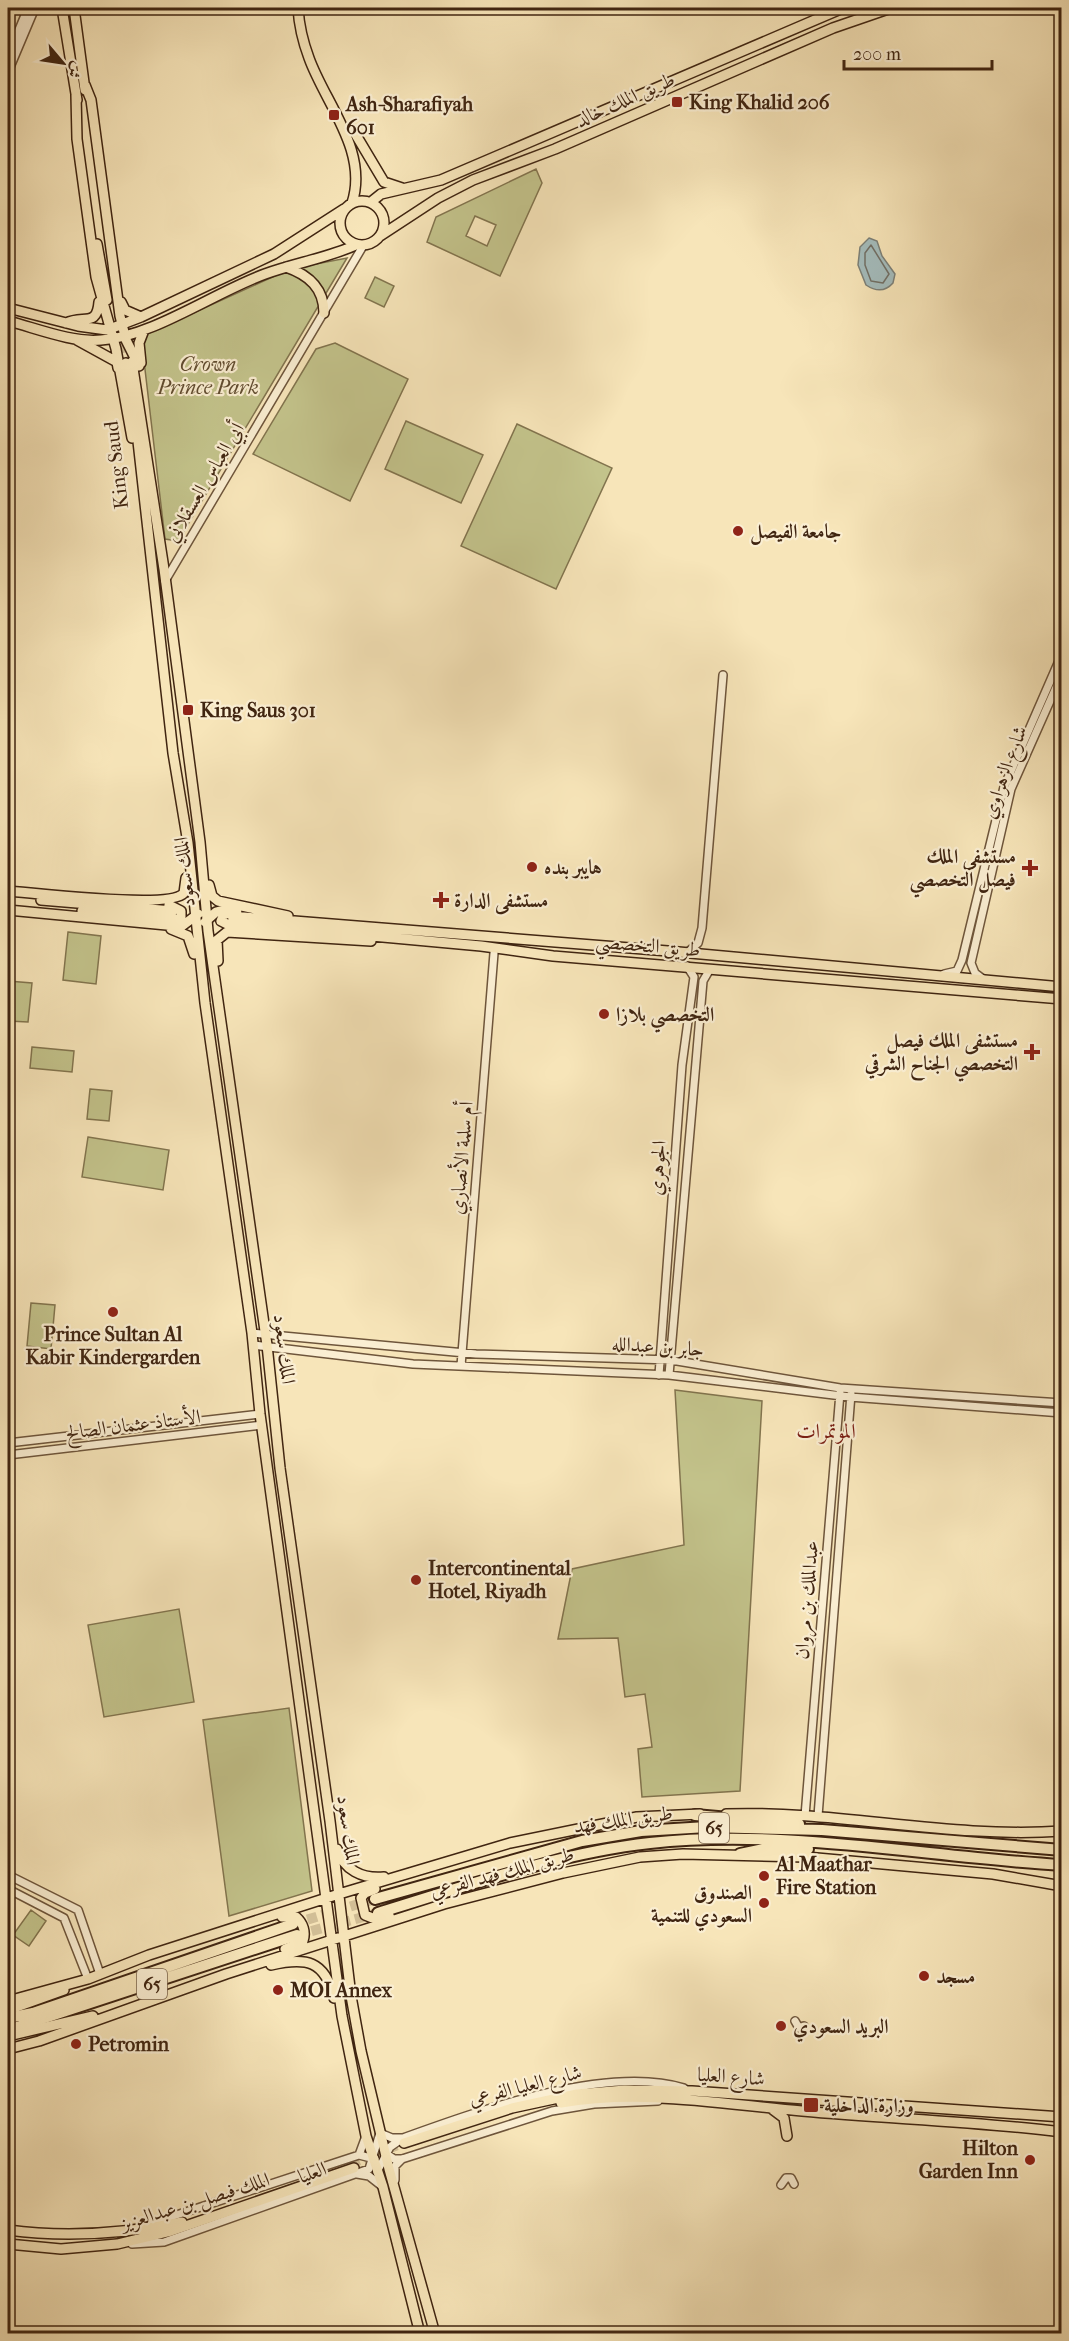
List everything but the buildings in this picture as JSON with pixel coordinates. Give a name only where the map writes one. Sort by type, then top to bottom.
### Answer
[{"type":"highway","points":[[695,1815],[807,1825],[822,1830]]},
{"type":"highway","name":"طريق الملك فهد","points":[[375,1899],[582,1841],[641,1831],[707,1827],[822,1830],[1062,1850]]},
{"type":"highway","name":"طريق الملك فهد","points":[[378,1913],[456,1889],[615,1847],[686,1840],[840,1844],[974,1856],[1010,1862],[1062,1865]]},
{"type":"highway","points":[[740,1854],[764,1849],[829,1849],[840,1844]]},
{"type":"highway","points":[[1017,1848],[1062,1844]]},
{"type":"highway","points":[[1010,1862],[1062,1873]]},
{"type":"highway","name":"65","points":[[8,2018],[33,2013],[295,1930],[62,2014],[8,2030]]},
{"type":"main road","points":[[62,8],[107,298],[96,316],[66,324]]},
{"type":"main road","points":[[74,8],[85,85],[107,298],[106,311],[117,307],[117,283]]},
{"type":"main road","points":[[298,8],[309,59],[345,131],[354,171],[355,194],[339,223],[340,230],[349,242],[360,245]]},
{"type":"main road","name":"طريق الملك خالد","points":[[371,202],[381,194],[441,180],[843,8]]},
{"type":"main road","name":"طريق الملك خالد","points":[[380,236],[438,198],[473,180],[555,149],[833,28],[891,8]]},
{"type":"main road","points":[[85,85],[91,99],[117,283],[123,308],[141,317]]},
{"type":"main road","points":[[356,135],[384,182],[404,188]]},
{"type":"main road","points":[[8,308],[66,324],[112,333],[125,335],[144,330],[243,284],[286,267],[360,245],[371,244],[380,236],[384,219],[377,206],[371,202],[348,206],[274,254],[141,317],[121,320],[112,333],[98,341],[8,321]]},
{"type":"main road","points":[[286,267],[300,272],[317,285],[324,313]]},
{"type":"main road","name":"King Saud","points":[[117,283],[121,320],[141,374],[164,569]]},
{"type":"main road","name":"King Saud","points":[[107,298],[126,399],[139,510],[151,559]]},
{"type":"main road","points":[[141,374],[139,343],[144,330]]},
{"type":"main road","points":[[69,336],[117,362],[126,399]]},
{"type":"main road","points":[[126,399],[120,358],[122,355],[129,353],[134,356],[141,374]]},
{"type":"main road","name":"الملك سعود","points":[[420,2334],[383,2187],[381,2162],[380,2133],[358,2040],[330,1821],[280,1468],[267,1345],[231,1082],[202,922],[193,899],[188,843],[173,753],[129,363],[164,569],[200,842],[206,902],[202,922],[205,1004],[252,1333],[260,1414],[342,2016],[370,2142],[381,2162],[396,2197],[435,2334]]},
{"type":"main road","points":[[200,842],[212,897],[227,904],[290,916]]},
{"type":"main road","points":[[147,902],[176,900],[184,893],[188,843]]},
{"type":"main road","points":[[8,891],[185,904],[202,922],[225,929],[494,953],[553,956]]},
{"type":"main road","points":[[8,897],[173,914],[8,904]]},
{"type":"main road","points":[[146,923],[176,922],[181,917],[181,911],[176,907],[147,902]]},
{"type":"main road","points":[[8,910],[177,926],[202,922],[226,908],[441,931],[457,936]]},
{"type":"main road","points":[[261,932],[229,927],[221,921],[222,916],[232,912],[290,916]]},
{"type":"main road","name":"طريق التخصصي","points":[[1060,999],[553,956],[232,920],[686,954],[1062,987]]},
{"type":"main road","points":[[146,923],[188,936],[193,945],[205,1004]]},
{"type":"main road","points":[[218,1002],[216,940],[227,932],[261,932]]},
{"type":"main road","name":"طريق الملك فهد الفرعي","points":[[8,2001],[88,1979],[326,1898],[510,1843],[637,1817],[818,1816],[937,1829],[1015,1834],[1062,1831]]},
{"type":"main road","points":[[330,1821],[340,1858],[352,1871],[373,1878],[416,1872]]},
{"type":"main road","name":"طريق الملك فهد الفرعي","points":[[8,2049],[39,2041],[343,1935],[444,1904],[563,1873],[640,1857],[740,1854],[806,1857],[993,1874],[1062,1886]]},
{"type":"main road","points":[[416,1872],[365,1893],[361,1901],[365,1915],[375,1919],[444,1904]]},
{"type":"main road","points":[[246,1925],[288,1915],[301,1921],[305,1936],[303,1941],[248,1967]]},
{"type":"main road","points":[[248,1967],[294,1959],[315,1965],[330,1980],[342,2016]]},
{"type":"main road","points":[[8,2010],[53,1995],[88,1979]]},
{"type":"main road","points":[[8,2036],[134,2007]]},
{"type":"main road","name":"شارع العليا","points":[[405,2143],[512,2108],[560,2097],[625,2090],[692,2091],[1060,2117]]},
{"type":"main road","name":"شارع العليا","points":[[405,2143],[550,2104],[634,2096],[905,2120],[982,2123],[1062,2132]]},
{"type":"main road","points":[[767,2107],[784,2118],[788,2136]]},
{"type":"main road","name":"الملك فيصل بن عبدالعزيز","points":[[8,2230],[79,2236],[124,2232],[189,2221],[354,2169]]},
{"type":"main road","name":"الملك فيصل بن عبدالعزيز","points":[[8,2244],[61,2249],[117,2244],[171,2231],[354,2169]]},
{"type":"street","points":[[8,56],[28,8]]},
{"type":"street","points":[[8,72],[35,8]]},
{"type":"street","name":"أبي العباس العسقلاني","points":[[165,581],[324,313],[360,245]]},
{"type":"street","points":[[937,976],[957,971],[968,937],[1004,787],[1062,654]]},
{"type":"street","name":"شارع الزهراوي","points":[[987,982],[972,969],[971,963],[1011,789],[1062,674]]},
{"type":"street","points":[[686,954],[698,943],[702,928],[723,675]]},
{"type":"street","points":[[968,937],[976,939]]},
{"type":"street","name":"أم سلمة الأنصاري","points":[[461,1366],[494,953]]},
{"type":"street","name":"الجوهري","points":[[659,1375],[682,1065],[694,977],[687,966]]},
{"type":"street","name":"الجوهري","points":[[669,1375],[703,981],[710,969]]},
{"type":"street","name":"جابر بن عبدالله","points":[[252,1333],[462,1353],[671,1360],[840,1388],[1062,1403]]},
{"type":"street","name":"جابر بن عبدالله","points":[[253,1345],[413,1364],[669,1375],[850,1397],[1062,1413]]},
{"type":"street","name":"عبدالملك بن مروان","points":[[805,1816],[840,1388]]},
{"type":"street","name":"عبدالملك بن مروان","points":[[818,1816],[851,1389]]},
{"type":"street","name":"الأستاذ عثمان الصالح","points":[[8,1443],[260,1414]]},
{"type":"street","name":"الأستاذ عثمان الصالح","points":[[8,1455],[262,1425]]},
{"type":"street","points":[[816,1681],[829,1681]]},
{"type":"street","points":[[8,1875],[78,1910],[100,1974]]},
{"type":"street","points":[[8,1888],[60,1914],[67,1922],[88,1979]]},
{"type":"street","points":[[75,1947],[84,1952],[88,1950],[89,1944]]},
{"type":"street","points":[[795,2021],[799,2028],[804,2026]]},
{"type":"street","name":"شارع العليا الفرعي","points":[[402,2159],[552,2111],[594,2104],[676,2099]]},
{"type":"street","points":[[358,2155],[380,2133],[405,2143]]},
{"type":"street","points":[[381,2162],[390,2147],[405,2143]]},
{"type":"street","name":"العليا","points":[[124,2232],[358,2155],[381,2162]]},
{"type":"street","points":[[381,2162],[394,2158],[402,2159]]},
{"type":"street","points":[[396,2197],[394,2169],[402,2159]]},
{"type":"street","name":"العليا","points":[[354,2169],[369,2169],[381,2162]]},
{"type":"street","points":[[354,2169],[369,2176],[383,2187]]},
{"type":"street","points":[[781,2185],[786,2178],[791,2178],[794,2184]]},
{"type":"green space","points":[[536,169],[542,183],[500,276],[427,242],[436,217]],"holes":[[[475,216],[496,225],[487,246],[466,236]]]},
{"type":"green space","name":"Crown Prince Park","points":[[347,258],[178,541],[165,539],[142,344],[147,334],[290,269]]},
{"type":"green space","points":[[375,277],[394,286],[384,307],[365,298]]},
{"type":"green space","points":[[335,343],[408,379],[350,501],[253,454],[316,349]]},
{"type":"green space","points":[[406,421],[483,455],[461,503],[385,469]]},
{"type":"green space","points":[[517,424],[612,468],[556,589],[461,546]]},
{"type":"green space","points":[[68,932],[101,936],[96,984],[63,980]]},
{"type":"green space","points":[[8,981],[32,983],[28,1022],[8,1021]]},
{"type":"green space","points":[[32,1047],[74,1051],[72,1072],[30,1068]]},
{"type":"green space","points":[[90,1089],[112,1091],[109,1121],[87,1119]]},
{"type":"green space","points":[[88,1137],[169,1150],[163,1190],[82,1177]]},
{"type":"green space","points":[[31,1303],[55,1305],[51,1349],[27,1346]]},
{"type":"green space","points":[[675,1390],[762,1401],[740,1791],[642,1797],[638,1749],[652,1747],[645,1694],[625,1697],[618,1638],[558,1639],[572,1569],[684,1545]]},
{"type":"green space","points":[[179,1609],[194,1702],[104,1717],[88,1625]]},
{"type":"green space","points":[[289,1708],[312,1891],[229,1916],[203,1720]]},
{"type":"green space","points":[[31,1910],[46,1921],[29,1946],[13,1935]]},
{"type":"water","points":[[869,238],[877,241],[882,256],[895,274],[893,283],[883,289],[866,285],[858,265],[860,247]]},
{"type":"tunnel","points":[[115,332],[126,363]]},
{"type":"tunnel","points":[[293,1924],[375,1899]]},
{"type":"tunnel","points":[[297,1935],[374,1914]]},
{"type":"tunnel","points":[[351,2164],[404,2143]]},
{"type":"place","name":"King Khalid 206","points":[[677,102]]},
{"type":"place","name":"Ash-Sharafiyah 601","points":[[334,115]]},
{"type":"place","name":"جامعة الفيصل","points":[[738,531]]},
{"type":"place","name":"King Saus 301","points":[[188,710]]},
{"type":"place","name":"هايبر بنده","points":[[532,867]]},
{"type":"place","name":"مستشفى الملك فيصل التخصصي","points":[[1030,868]]},
{"type":"place","name":"مستشفى الدارة","points":[[441,900]]},
{"type":"place","name":"التخصصي بلازا","points":[[604,1014]]},
{"type":"place","name":"مستشفى الملك فيصل التخصصي الجناح الشرقي","points":[[1032,1052]]},
{"type":"place","name":"Prince Sultan Al Kabir Kindergarden","points":[[113,1312]]},
{"type":"place","name":"Intercontinental Hotel, Riyadh","points":[[416,1580]]},
{"type":"place","name":"Al Maathar Fire Station","points":[[764,1876]]},
{"type":"place","name":"الصندوق السعودي للتنمية","points":[[764,1903]]},
{"type":"place","name":"مسجد","points":[[924,1976]]},
{"type":"place","name":"MOI Annex","points":[[278,1990]]},
{"type":"place","name":"البريد السعودي","points":[[781,2026]]},
{"type":"place","name":"Petromin","points":[[76,2044]]},
{"type":"place","name":"وزارة الداخلية","points":[[811,2105]]},
{"type":"place","name":"Hilton Garden Inn","points":[[1030,2160]]},
{"type":"district","name":"الموتمرات","points":[[826,1431]]}]
